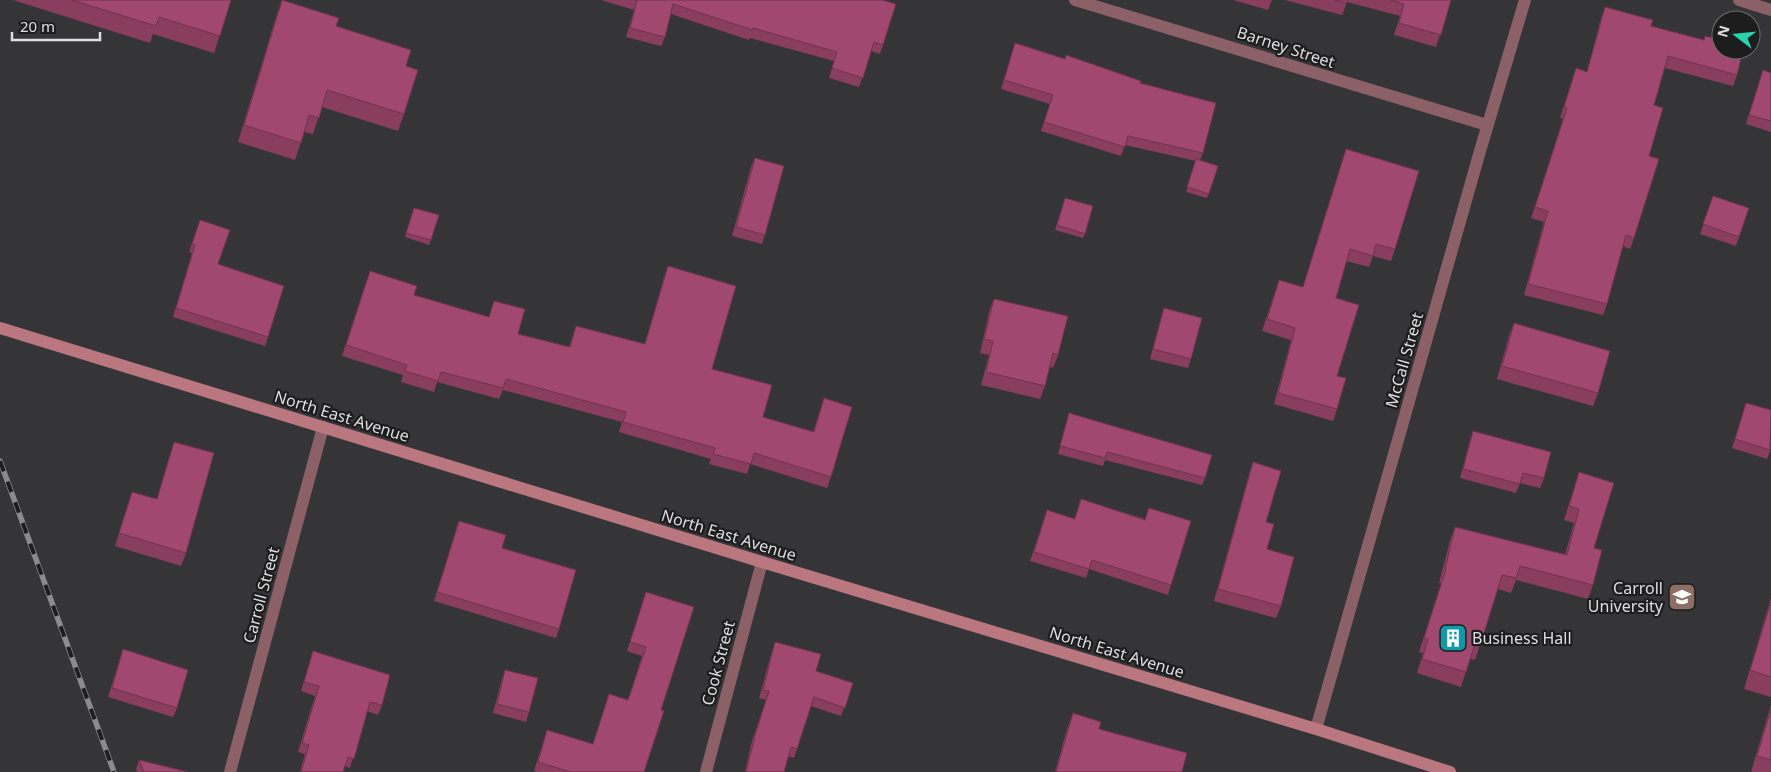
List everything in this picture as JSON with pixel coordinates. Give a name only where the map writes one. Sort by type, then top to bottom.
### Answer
[{"type":"main road","name":"North East Avenue","points":[[0,328],[762,562],[1316,729],[1450,772]]},
{"type":"street","name":"Barney Street","points":[[1075,0],[1487,125]]},
{"type":"street","name":"McCall Street","points":[[1316,729],[1487,125],[1525,0]]},
{"type":"street","points":[[1739,0],[1771,10]]},
{"type":"street","name":"Carroll Street","points":[[230,772],[323,428]]},
{"type":"street","name":"Cook Street","points":[[706,772],[762,562]]},
{"type":"building","points":[[72,0],[231,0],[220,36],[159,17],[156,26]]},
{"type":"building","points":[[282,0],[339,18],[336,26],[411,50],[406,66],[418,70],[404,114],[327,90],[319,118],[309,115],[301,143],[244,125]]},
{"type":"building","points":[[635,0],[882,0],[896,4],[883,45],[874,42],[863,78],[832,68],[837,52],[753,28],[753,30],[673,4],[665,37],[630,28],[637,1]]},
{"type":"building","points":[[1335,0],[1347,0],[1347,3]]},
{"type":"building","points":[[1390,0],[1451,0],[1441,35],[1399,23],[1404,4]]},
{"type":"building","points":[[1605,7],[1653,20],[1651,26],[1704,40],[1705,36],[1711,38],[1711,60],[1741,60],[1737,75],[1668,56],[1654,105],[1663,108],[1649,156],[1659,159],[1634,238],[1626,235],[1607,304],[1528,284],[1548,211],[1535,207],[1567,108],[1564,107],[1576,68],[1587,72]]},
{"type":"building","points":[[1015,43],[1065,59],[1066,55],[1141,81],[1140,83],[1216,103],[1203,153],[1128,136],[1125,147],[1044,122],[1053,95],[1004,80]]},
{"type":"building","points":[[1763,70],[1771,73],[1771,121],[1749,115]]},
{"type":"building","points":[[1346,149],[1419,171],[1395,249],[1376,244],[1373,256],[1350,249],[1336,298],[1359,305],[1337,376],[1346,378],[1337,409],[1278,393],[1295,328],[1267,319],[1279,280],[1303,287]]},
{"type":"building","points":[[755,158],[784,166],[765,235],[736,227]]},
{"type":"building","points":[[1196,159],[1218,166],[1209,194],[1187,187]]},
{"type":"building","points":[[1713,196],[1749,208],[1739,237],[1703,224]]},
{"type":"building","points":[[1065,198],[1093,206],[1085,234],[1057,225]]},
{"type":"building","points":[[414,208],[439,215],[431,240],[406,233]]},
{"type":"building","points":[[200,220],[230,230],[218,264],[284,286],[268,337],[176,308],[195,245],[192,244]]},
{"type":"building","points":[[668,266],[736,286],[712,369],[772,385],[763,417],[814,432],[824,398],[852,407],[831,477],[754,453],[751,464],[713,454],[715,448],[623,422],[626,412],[506,379],[503,388],[441,372],[438,381],[405,371],[407,365],[346,345],[370,271],[417,286],[414,295],[489,317],[494,301],[525,309],[518,334],[570,347],[576,326],[645,344]]},
{"type":"building","points":[[994,299],[1068,316],[1058,355],[1053,353],[1045,386],[986,372],[993,341],[984,339]]},
{"type":"building","points":[[1164,308],[1202,318],[1191,359],[1153,349]]},
{"type":"building","points":[[1514,323],[1610,351],[1598,393],[1502,366]]},
{"type":"building","points":[[1746,403],[1771,410],[1770,450],[1735,439]]},
{"type":"building","points":[[1069,413],[1212,455],[1205,478],[1107,452],[1105,458],[1060,446]]},
{"type":"building","points":[[1473,431],[1551,452],[1544,478],[1523,473],[1520,484],[1463,469]]},
{"type":"building","points":[[174,442],[214,453],[186,553],[119,533],[132,492],[157,499]]},
{"type":"building","points":[[1253,462],[1281,471],[1266,522],[1274,524],[1267,549],[1294,557],[1281,606],[1218,589]]},
{"type":"building","points":[[1579,472],[1614,483],[1594,548],[1602,550],[1593,585],[1520,566],[1516,578],[1502,575],[1480,646],[1475,644],[1466,672],[1422,659],[1428,639],[1424,638],[1446,569],[1455,527],[1567,555],[1579,509],[1569,506]]},
{"type":"building","points":[[1081,499],[1145,520],[1149,508],[1191,521],[1171,585],[1092,560],[1089,569],[1034,552],[1047,510],[1075,519]]},
{"type":"building","points":[[459,521],[506,535],[502,548],[576,570],[559,629],[437,592]]},
{"type":"building","points":[[646,592],[694,607],[661,710],[664,711],[644,772],[571,772],[538,762],[547,730],[593,744],[609,694],[628,700],[646,647],[630,642]]},
{"type":"building","points":[[1771,602],[1771,677],[1750,670]]},
{"type":"building","points":[[775,642],[821,654],[816,671],[853,683],[845,708],[814,697],[797,749],[791,747],[784,772],[746,772],[769,691],[763,690]]},
{"type":"building","points":[[123,649],[188,670],[177,708],[112,688]]},
{"type":"building","points":[[313,651],[390,675],[382,705],[370,702],[354,759],[348,757],[343,772],[301,772],[309,745],[302,743],[319,686],[304,682]]},
{"type":"building","points":[[505,670],[538,678],[529,712],[497,704]]},
{"type":"building","points":[[1771,709],[1771,760],[1757,756]]},
{"type":"building","points":[[1073,713],[1101,722],[1099,729],[1187,753],[1182,772],[1056,772]]},
{"type":"building","points":[[139,760],[188,772],[144,772]]},
{"type":"railway","points":[[0,461],[114,772]]},
{"type":"place","name":"Carroll University","points":[[1682,597]]},
{"type":"place","name":"Business Hall","points":[[1453,638]]}]
